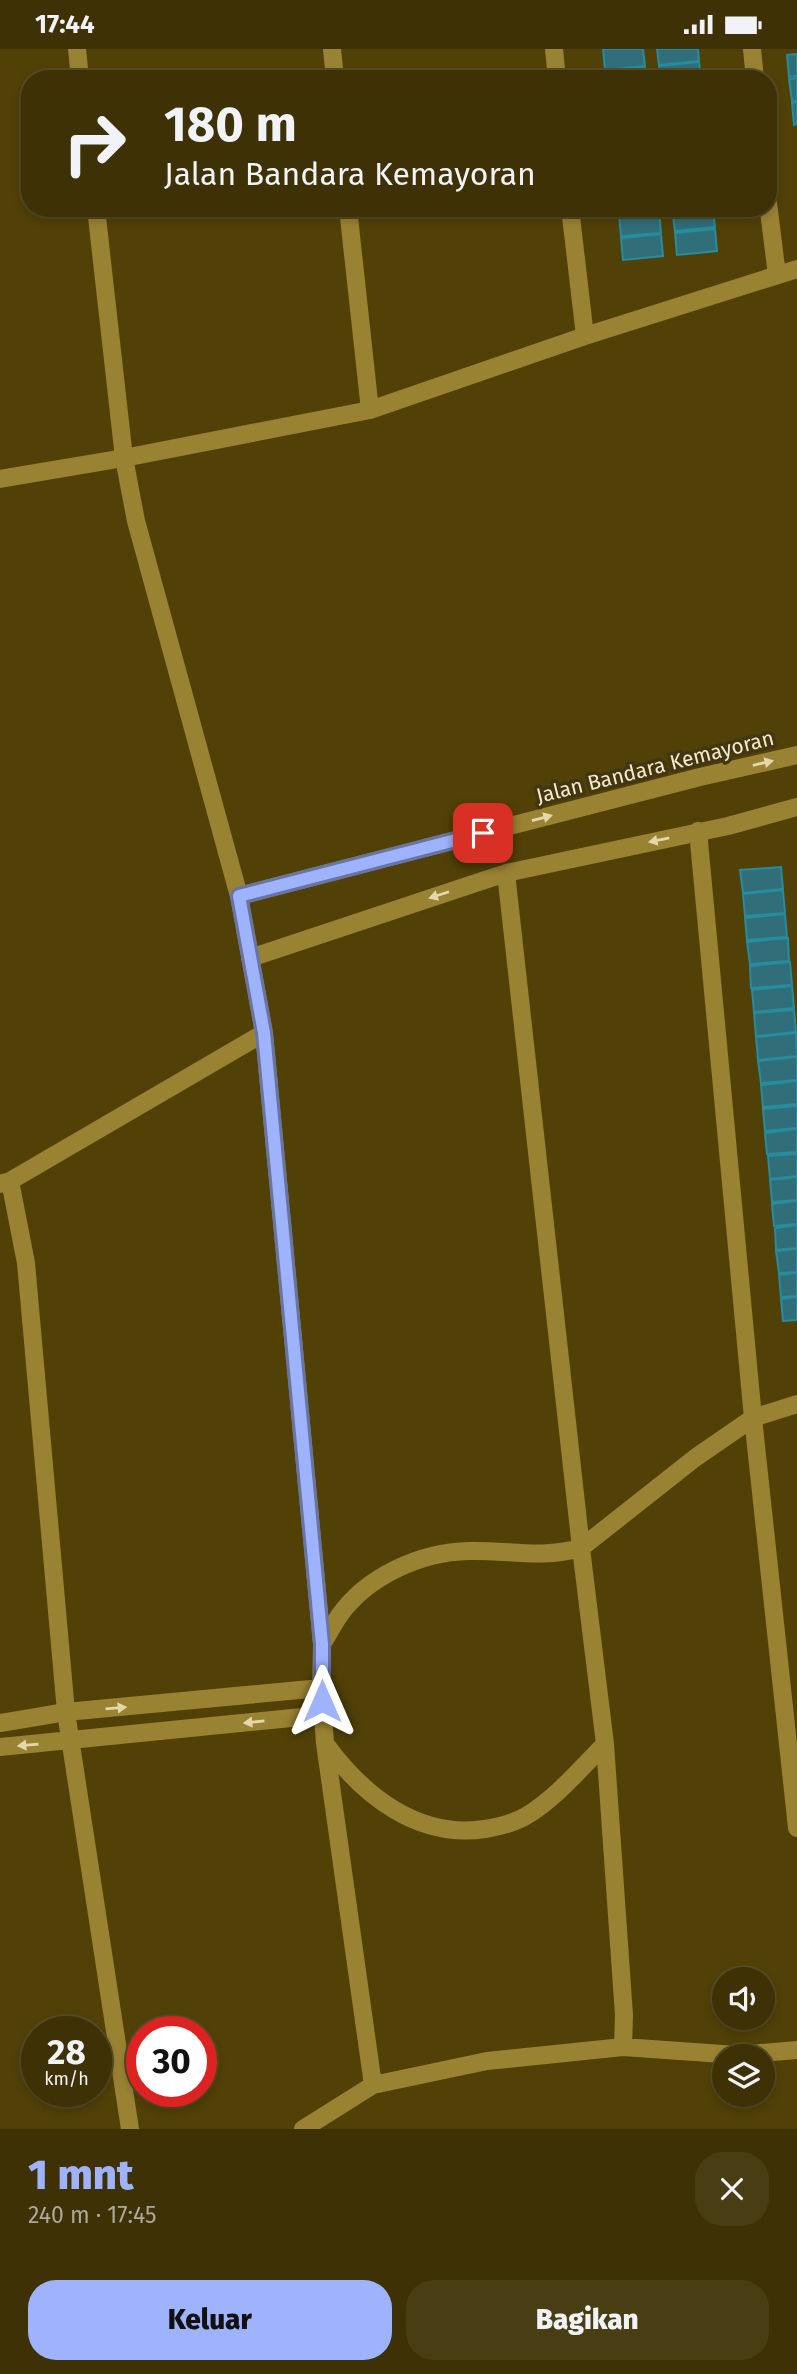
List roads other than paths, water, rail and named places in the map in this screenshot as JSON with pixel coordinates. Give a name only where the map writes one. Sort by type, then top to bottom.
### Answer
[{"type":"street","points":[[77,49],[79,70]]},
{"type":"street","points":[[332,49],[334,70]]},
{"type":"street","points":[[554,49],[556,70]]},
{"type":"street","points":[[752,49],[754,70]]},
{"type":"street","points":[[97,217],[124,458],[136,521],[239,896],[264,1033],[322,1644],[322,1715],[373,2085]]},
{"type":"street","points":[[349,217],[370,410]]},
{"type":"street","points":[[571,217],[585,336]]},
{"type":"street","points":[[770,217],[777,275]]},
{"type":"street","points":[[0,479],[370,410],[585,336],[797,269]]},
{"type":"street","name":"Jalan Bandara Kemayoran","points":[[239,896],[700,777],[797,755]]},
{"type":"street","points":[[250,958],[506,873],[797,807]]},
{"type":"street","points":[[698,831],[753,1419],[797,1828]]},
{"type":"street","points":[[506,873],[605,1744],[624,2015],[623,2047]]},
{"type":"street","points":[[130,2129],[66,1712],[26,1263],[5,1182],[264,1033]]},
{"type":"street","points":[[322,1644],[340,1615],[359,1594],[385,1575],[434,1556],[467,1551],[540,1555],[581,1548],[695,1458],[753,1419],[797,1404]]},
{"type":"street","points":[[0,1723],[66,1712],[321,1688]]},
{"type":"street","points":[[0,1747],[322,1715]]},
{"type":"street","points":[[325,1743],[347,1773],[375,1798],[415,1821],[437,1829],[470,1831],[498,1827],[524,1818],[547,1801],[605,1744]]},
{"type":"street","points":[[303,2129],[373,2085],[487,2061],[623,2047],[737,2055],[797,2050]]}]
